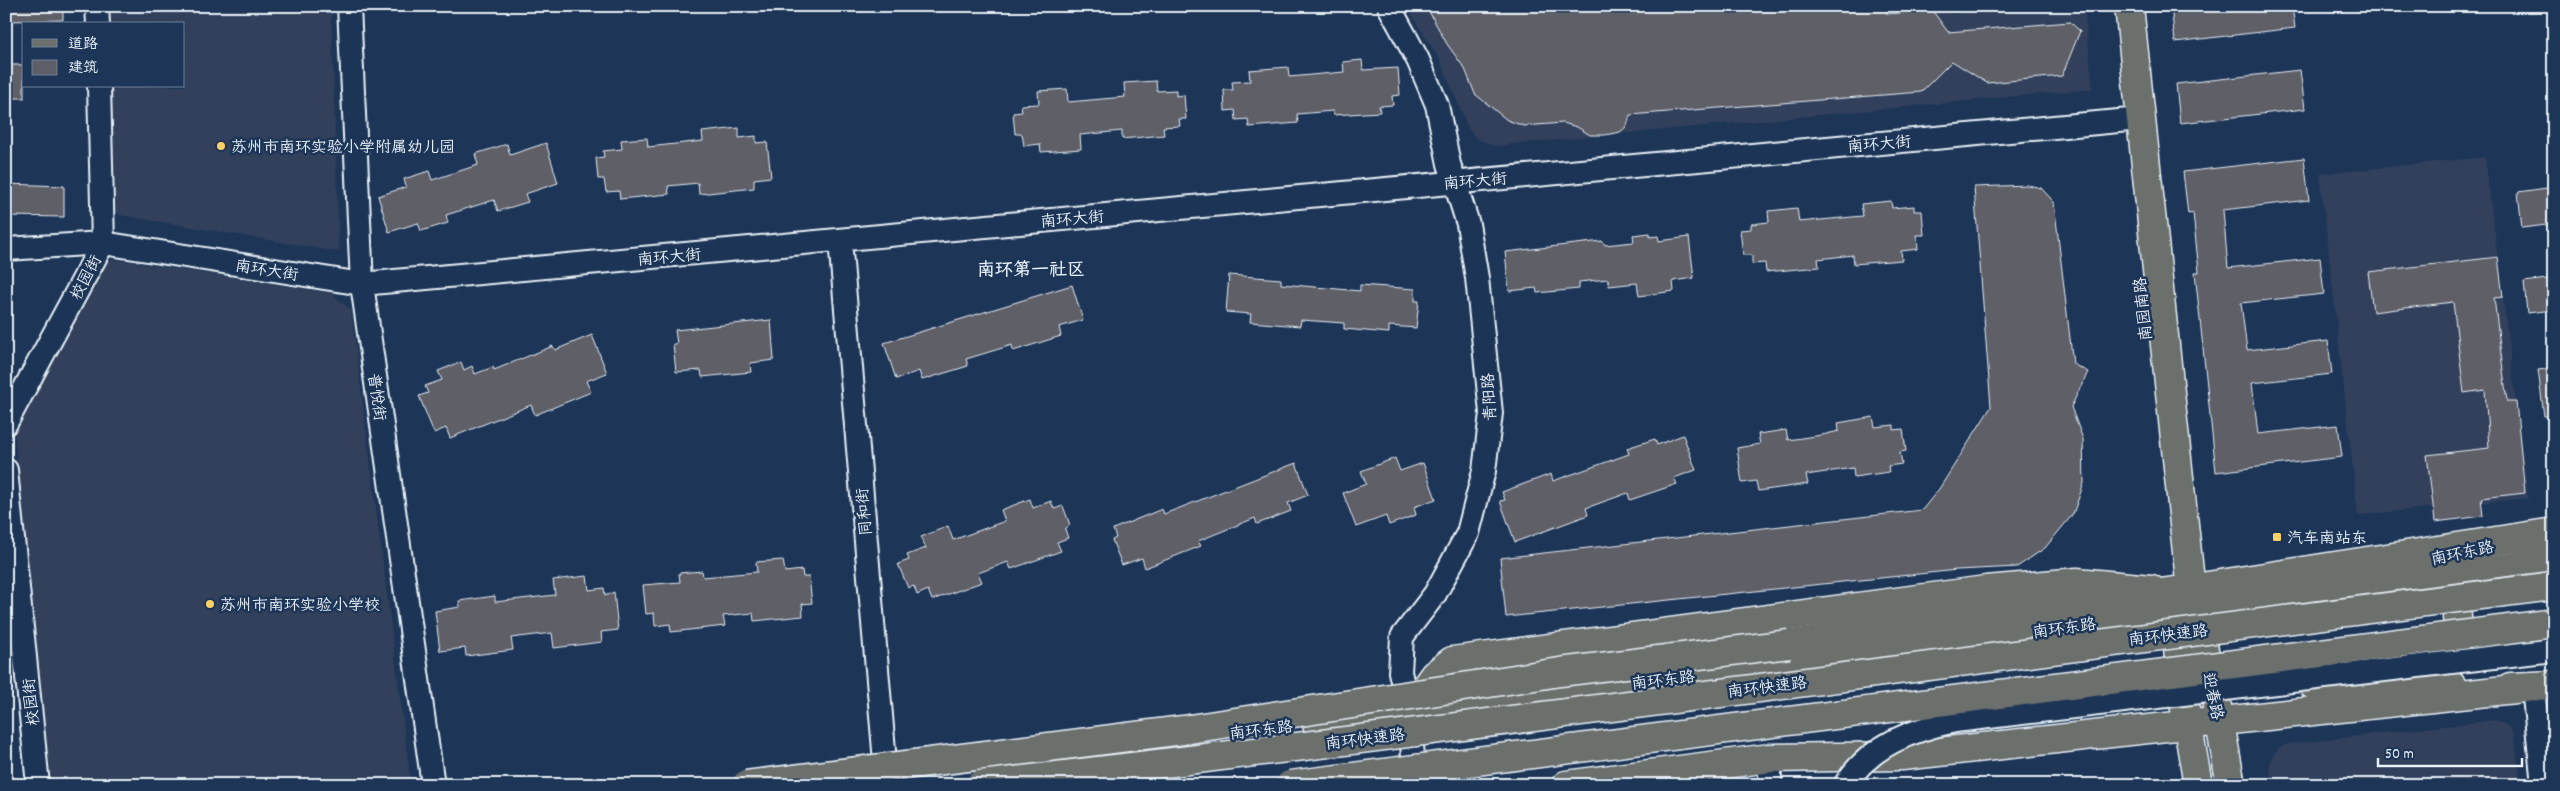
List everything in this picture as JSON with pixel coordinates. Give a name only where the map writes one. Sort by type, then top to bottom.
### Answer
[{"type":"main road","name":"南园南路","points":[[2110,6],[2131,120],[2183,600]]},
{"type":"main road","name":"南园南路","points":[[2128,6],[2131,120]]},
{"type":"main road","name":"南环东路","points":[[796,785],[886,779],[1996,637],[2183,600],[2554,533]]},
{"type":"main road","points":[[746,785],[1183,730],[1560,672],[1789,644],[2183,600],[2453,575],[2554,559]]},
{"type":"main road","points":[[2453,575],[2464,686]]},
{"type":"main road","points":[[1408,711],[1434,675],[1452,661],[1986,590],[2077,582],[2183,600]]},
{"type":"main road","name":"南环快速路","points":[[980,785],[1215,757],[2083,644],[2554,586]]},
{"type":"main road","name":"迎春路","points":[[2183,600],[2210,672],[2231,785]]},
{"type":"main road","name":"迎春路","points":[[2183,600],[2180,675],[2198,785]]},
{"type":"main road","points":[[1290,785],[2099,679],[2554,623]]},
{"type":"main road","points":[[1378,785],[2210,672],[2458,629]]},
{"type":"main road","points":[[2210,672],[2464,686],[2543,686]]},
{"type":"main road","points":[[1566,785],[1770,758],[1902,756],[2543,686]]},
{"type":"main road","points":[[1638,785],[1691,779],[1770,758]]},
{"type":"street","points":[[97,6],[98,22]]},
{"type":"street","name":"普悦街","points":[[349,6],[362,284],[433,785]]},
{"type":"street","name":"青阳路","points":[[1389,6],[1418,60],[1437,106],[1454,182],[1468,224],[1477,278],[1491,413],[1484,471],[1468,533],[1435,594],[1402,637],[1400,672],[1408,711],[1415,780]]},
{"type":"street","name":"校园街","points":[[6,423],[103,243],[99,88]]},
{"type":"street","name":"南环大街","points":[[6,249],[103,243],[362,284],[2131,120]]},
{"type":"street","name":"同和街","points":[[840,240],[886,779]]},
{"type":"street","name":"校园街","points":[[6,470],[38,785]]},
{"type":"street","points":[[1845,785],[1864,761],[1900,736],[1926,727],[1955,721],[2554,650]]},
{"type":"street","points":[[2543,686],[2543,785]]},
{"type":"street","points":[[1770,758],[1770,785]]},
{"type":"shaded area","name":"苏州市南环实验小学附属幼儿园","points":[[105,6],[331,6],[339,252],[120,215],[108,205],[106,88],[185,88],[185,22],[105,22]]},
{"type":"shaded area","points":[[1406,6],[1945,6],[1952,14],[2031,6],[2084,6],[2093,89],[1494,146],[1477,139],[1469,130],[1440,60]]},
{"type":"shaded area","points":[[2485,157],[2528,498],[2358,515],[2320,174]]},
{"type":"shaded area","name":"苏州市南环实验小学校","points":[[113,259],[331,293],[351,310],[411,785],[50,785],[13,422],[104,262]]},
{"type":"shaded area","points":[[2496,720],[2509,727],[2514,735],[2521,785],[2271,785],[2270,765],[2273,755],[2279,748],[2288,744]]},
{"type":"building","points":[[6,6],[63,6],[63,20],[6,21]]},
{"type":"building","points":[[1426,6],[1886,6],[1887,14],[1932,10],[1948,32],[2070,22],[2080,31],[2062,76],[1987,83],[1952,61],[1921,92],[1630,115],[1627,126],[1620,132],[1590,135],[1577,127],[1563,123],[1524,126],[1507,120],[1475,94],[1465,69],[1447,44]]},
{"type":"building","points":[[2171,6],[2292,6],[2295,28],[2175,42]]},
{"type":"building","points":[[1362,60],[1363,70],[1398,68],[1400,95],[1392,96],[1393,105],[1379,106],[1380,112],[1333,115],[1333,111],[1297,114],[1298,123],[1249,127],[1248,119],[1236,120],[1235,110],[1225,111],[1224,90],[1233,90],[1232,82],[1250,81],[1249,70],[1288,67],[1289,77],[1344,72],[1343,62]]},
{"type":"building","points":[[6,65],[22,65],[24,98],[6,98]]},
{"type":"building","points":[[2300,70],[2305,109],[2180,123],[2176,84]]},
{"type":"building","points":[[1156,81],[1157,91],[1176,90],[1176,96],[1184,95],[1186,119],[1179,119],[1180,126],[1163,127],[1164,135],[1122,139],[1122,131],[1080,135],[1081,149],[1041,152],[1040,144],[1024,146],[1022,134],[1015,134],[1013,113],[1022,112],[1021,105],[1039,104],[1038,91],[1067,89],[1068,102],[1125,97],[1124,83]]},
{"type":"building","points":[[739,128],[739,138],[756,136],[756,143],[767,142],[771,177],[754,179],[754,188],[699,194],[698,183],[668,186],[669,194],[620,199],[619,191],[606,192],[604,179],[598,179],[596,158],[604,157],[603,151],[622,149],[621,140],[647,138],[648,147],[703,141],[702,132]]},
{"type":"building","points":[[546,143],[558,183],[525,194],[528,202],[498,211],[494,200],[446,215],[448,223],[421,231],[418,223],[389,232],[378,196],[406,187],[404,179],[429,171],[432,180],[478,165],[475,154],[507,144],[510,155]]},
{"type":"building","points":[[2304,158],[2309,200],[2223,210],[2228,268],[2320,258],[2324,294],[2241,303],[2247,350],[2328,341],[2332,374],[2252,383],[2258,434],[2338,425],[2342,457],[2216,472],[2195,272],[2199,272],[2193,213],[2188,214],[2183,172]]},
{"type":"building","points":[[6,184],[64,186],[64,217],[6,216]]},
{"type":"building","points":[[2028,185],[2041,188],[2054,202],[2073,364],[2088,372],[2071,407],[2083,439],[2084,483],[2073,514],[2045,548],[2017,567],[1957,570],[1506,617],[1500,558],[1922,510],[1939,489],[1991,407],[1974,187]]},
{"type":"building","points":[[2554,187],[2554,224],[2522,228],[2518,192]]},
{"type":"building","points":[[1891,201],[1892,208],[1914,206],[1914,211],[1922,211],[1924,235],[1917,235],[1918,249],[1901,251],[1902,260],[1854,264],[1853,255],[1818,259],[1819,267],[1766,272],[1765,263],[1752,264],[1752,255],[1743,255],[1740,230],[1751,229],[1751,224],[1769,222],[1768,211],[1797,208],[1799,222],[1863,216],[1861,204]]},
{"type":"building","points":[[1650,233],[1650,237],[1658,236],[1659,241],[1689,237],[1694,278],[1673,281],[1674,291],[1639,296],[1637,283],[1609,286],[1608,279],[1579,282],[1579,289],[1537,293],[1536,288],[1509,291],[1505,252],[1602,241],[1605,245],[1634,242],[1633,235]]},
{"type":"building","points":[[2498,257],[2503,297],[2494,298],[2507,402],[2516,402],[2525,493],[2481,498],[2483,516],[2435,522],[2427,455],[2489,448],[2485,390],[2464,393],[2453,302],[2373,312],[2368,272]]},
{"type":"building","points":[[1229,275],[1281,279],[1281,284],[1360,291],[1360,285],[1415,289],[1415,301],[1419,301],[1416,328],[1389,326],[1389,333],[1344,329],[1344,323],[1301,320],[1300,326],[1250,322],[1251,314],[1226,312]]},
{"type":"building","points":[[2554,278],[2554,310],[2527,313],[2524,282]]},
{"type":"building","points":[[1072,285],[1083,320],[1059,327],[1061,336],[1013,351],[1012,345],[966,359],[968,366],[922,380],[919,371],[896,379],[884,343]]},
{"type":"building","points":[[771,320],[774,360],[750,363],[751,372],[702,377],[701,370],[676,372],[673,344],[677,344],[675,330]]},
{"type":"building","points":[[592,335],[607,373],[586,381],[591,392],[535,415],[531,405],[450,438],[446,428],[434,433],[419,396],[428,393],[425,386],[442,380],[438,371],[461,362],[464,370],[472,366],[475,374],[493,367],[494,370],[553,346],[555,350]]},
{"type":"building","points":[[2554,368],[2554,416],[2544,416],[2538,370]]},
{"type":"building","points":[[1873,417],[1875,427],[1894,425],[1894,430],[1903,429],[1906,451],[1900,452],[1902,464],[1888,466],[1889,472],[1854,477],[1853,468],[1806,475],[1808,484],[1758,491],[1756,481],[1742,483],[1737,448],[1760,444],[1758,434],[1786,430],[1788,440],[1822,435],[1839,431],[1838,423]]},
{"type":"building","points":[[1683,435],[1696,470],[1674,478],[1677,484],[1630,500],[1628,493],[1586,508],[1588,515],[1515,542],[1500,501],[1505,500],[1502,492],[1551,474],[1553,481],[1629,454],[1627,448],[1655,439],[1657,445]]},
{"type":"building","points":[[1395,458],[1400,471],[1423,463],[1436,499],[1414,507],[1416,515],[1389,525],[1386,516],[1356,527],[1343,493],[1366,484],[1361,471]]},
{"type":"building","points":[[1296,463],[1308,495],[1288,503],[1291,511],[1257,524],[1255,518],[1198,541],[1201,546],[1145,568],[1142,558],[1122,565],[1112,540],[1116,538],[1113,529],[1162,509],[1164,514]]},
{"type":"building","points":[[1030,499],[1033,508],[1051,501],[1054,509],[1063,506],[1070,525],[1065,529],[1068,538],[1057,542],[1061,551],[1011,569],[1008,562],[978,573],[982,582],[932,600],[928,590],[917,595],[914,586],[908,588],[898,564],[909,560],[907,555],[926,548],[921,537],[948,526],[953,540],[1005,521],[1001,510]]},
{"type":"building","points":[[783,560],[785,572],[802,570],[803,577],[809,577],[812,603],[802,604],[803,616],[754,621],[753,613],[723,616],[725,626],[671,632],[670,624],[655,626],[654,613],[646,614],[643,585],[680,582],[679,573],[702,571],[703,577],[757,572],[756,562]]},
{"type":"building","points":[[587,576],[589,590],[604,588],[605,596],[614,592],[618,630],[601,632],[602,642],[554,648],[552,633],[511,638],[513,650],[466,656],[465,648],[440,651],[435,611],[460,607],[459,601],[495,596],[495,602],[555,595],[553,580]]},
{"type":"place","name":"苏州市南环实验小学附属幼儿园","points":[[221,146]]},
{"type":"place","name":"汽车南站东","points":[[2277,537]]},
{"type":"place","name":"苏州市南环实验小学校","points":[[210,604]]},
{"type":"district","name":"南环第一社区","points":[[1031,269]]}]
